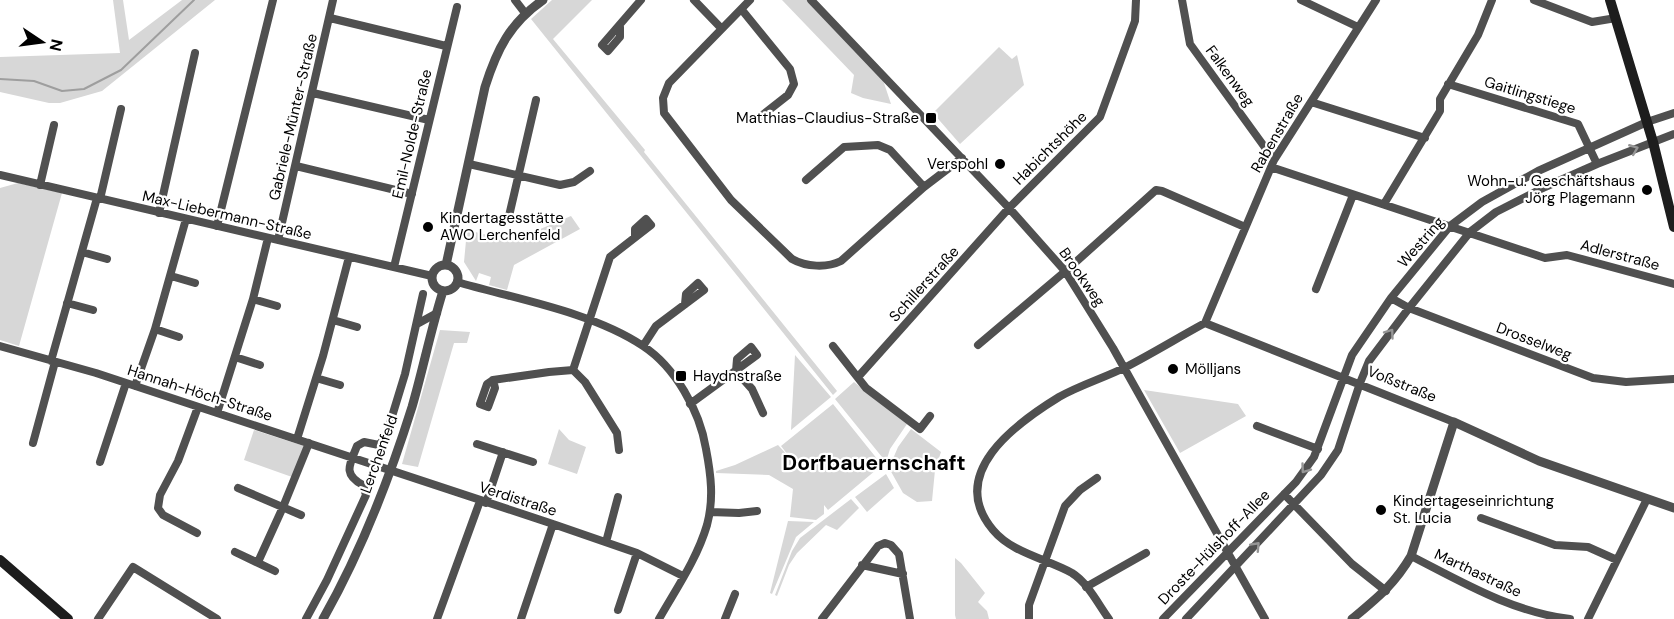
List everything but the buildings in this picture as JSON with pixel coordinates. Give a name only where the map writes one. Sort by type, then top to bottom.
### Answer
[{"type":"main road","points":[[1610,0],[1653,142],[1674,227]]},
{"type":"main road","points":[[0,560],[64,618]]},
{"type":"street","points":[[217,226],[273,0]]},
{"type":"street","name":"Gabriele-Münter-Straße","points":[[278,240],[333,0]]},
{"type":"street","points":[[515,0],[525,13]]},
{"type":"street","points":[[446,265],[492,64],[502,42],[525,13],[543,0]]},
{"type":"street","points":[[620,27],[641,0]]},
{"type":"street","points":[[694,0],[721,28]]},
{"type":"street","points":[[750,0],[667,86],[663,98],[664,113],[731,200],[792,259],[801,264],[832,266],[841,261],[924,187],[962,158]]},
{"type":"street","name":"Brookweg","points":[[811,0],[1009,208],[1065,272],[1124,368],[1265,619]]},
{"type":"street","name":"Habichtshöhe","points":[[1009,208],[1100,117],[1135,21],[1136,0]]},
{"type":"street","name":"Falkenweg","points":[[1182,0],[1190,45],[1272,163]]},
{"type":"street","points":[[1301,0],[1358,27]]},
{"type":"street","name":"Rabenstraße","points":[[1205,323],[1272,163],[1376,0]]},
{"type":"street","points":[[1384,204],[1440,111],[1440,99],[1478,35],[1492,0]]},
{"type":"street","points":[[1538,1],[1592,22],[1616,18]]},
{"type":"street","name":"Emil-Nolde-Straße","points":[[394,267],[457,7]]},
{"type":"street","points":[[741,10],[790,69],[794,84],[788,95],[760,117]]},
{"type":"street","points":[[330,18],[446,46]]},
{"type":"street","points":[[159,213],[195,53]]},
{"type":"street","name":"Gaitlingstiege","points":[[1449,84],[1578,124],[1588,148]]},
{"type":"street","points":[[313,93],[429,120]]},
{"type":"street","points":[[509,216],[536,100]]},
{"type":"street","points":[[1311,102],[1425,138]]},
{"type":"street","points":[[33,443],[67,303],[99,198],[121,109]]},
{"type":"street","name":"Westring","points":[[1343,377],[1359,341],[1450,226],[1482,202],[1538,171],[1647,122],[1674,113]]},
{"type":"street","points":[[40,185],[54,125]]},
{"type":"street","name":"Westring","points":[[1360,383],[1369,361],[1408,308],[1470,232],[1496,212],[1545,187],[1674,134]]},
{"type":"street","points":[[806,180],[844,147],[878,145],[890,150],[924,187]]},
{"type":"street","points":[[1588,148],[1597,164]]},
{"type":"street","name":"Adlerstraße","points":[[1272,163],[1353,195],[1545,258],[1567,255],[1674,284]]},
{"type":"street","points":[[469,164],[560,184],[568,184],[590,171]]},
{"type":"street","points":[[296,166],[412,194]]},
{"type":"street","name":"Max-Liebermann-Straße","points":[[0,176],[432,276]]},
{"type":"street","name":"Max-Liebermann-Straße","points":[[0,184],[16,180]]},
{"type":"street","points":[[978,345],[1065,272],[1156,190],[1245,227]]},
{"type":"street","points":[[1316,289],[1353,195]]},
{"type":"street","name":"Schillerstraße","points":[[858,377],[1009,208]]},
{"type":"street","points":[[135,386],[155,329],[186,219]]},
{"type":"street","points":[[573,370],[610,257],[635,237]]},
{"type":"street","points":[[217,413],[253,299],[268,238]]},
{"type":"street","points":[[82,252],[107,259]]},
{"type":"street","points":[[297,439],[333,320],[349,257]]},
{"type":"street","points":[[446,265],[455,269],[458,282],[452,290],[443,291],[433,284],[432,276],[437,268],[446,265]]},
{"type":"street","points":[[171,276],[195,283]]},
{"type":"street","points":[[458,282],[588,319],[643,346],[662,362],[676,379],[704,431],[712,486],[710,512],[698,549],[659,619]]},
{"type":"street","name":"Lerchenfeld","points":[[323,619],[369,527],[390,471],[411,408],[443,291]]},
{"type":"street","points":[[306,619],[327,580],[366,495],[363,485],[350,475],[349,467],[357,446],[364,442],[379,445],[386,436],[423,294]]},
{"type":"street","name":"Drosselweg","points":[[1391,298],[1408,308],[1593,378],[1626,382],[1674,379]]},
{"type":"street","points":[[253,299],[277,306]]},
{"type":"street","points":[[67,303],[93,310]]},
{"type":"street","points":[[643,346],[656,326],[685,304]]},
{"type":"street","points":[[417,324],[436,313]]},
{"type":"street","points":[[333,320],[357,327]]},
{"type":"street","points":[[1109,619],[1074,574],[1010,545],[990,527],[981,512],[978,495],[979,475],[990,453],[1012,429],[1061,396],[1124,368],[1205,323]]},
{"type":"street","name":"Voßstraße","points":[[1205,323],[1360,383],[1539,461],[1674,508]]},
{"type":"street","points":[[155,329],[179,337]]},
{"type":"street","name":"Hannah-Höch-Straße","points":[[0,346],[126,383],[390,471]]},
{"type":"street","points":[[833,346],[867,388],[920,429],[930,416]]},
{"type":"street","points":[[235,357],[260,365]]},
{"type":"street","points":[[493,380],[573,370],[585,382],[617,433],[619,450]]},
{"type":"street","points":[[690,404],[736,370],[752,388],[763,413]]},
{"type":"street","name":"Droste-Hülshoff-Allee","points":[[1162,619],[1296,482],[1318,449],[1343,377]]},
{"type":"street","points":[[316,378],[340,385]]},
{"type":"street","points":[[100,462],[126,383]]},
{"type":"street","name":"Droste-Hülshoff-Allee","points":[[1186,619],[1321,476],[1338,450],[1360,383]]},
{"type":"street","points":[[197,533],[163,515],[158,508],[160,495],[177,461],[198,407]]},
{"type":"street","points":[[1352,619],[1386,591],[1411,556],[1454,422]]},
{"type":"street","points":[[1257,426],[1318,449]]},
{"type":"street","points":[[258,562],[309,443]]},
{"type":"street","points":[[477,444],[533,462]]},
{"type":"street","points":[[437,619],[503,452]]},
{"type":"street","name":"Verdistraße","points":[[390,471],[637,553],[683,576]]},
{"type":"street","points":[[1029,619],[1029,605],[1065,506],[1080,490],[1097,478]]},
{"type":"street","points":[[238,488],[301,515]]},
{"type":"street","name":"Droste-Hülshoff-Allee","points":[[1284,494],[1296,504]]},
{"type":"street","points":[[606,542],[618,497]]},
{"type":"street","points":[[1588,619],[1647,499]]},
{"type":"street","points":[[1296,504],[1352,564],[1386,591]]},
{"type":"street","points":[[710,512],[757,511]]},
{"type":"street","points":[[1481,518],[1555,545],[1588,547],[1617,560]]},
{"type":"street","points":[[521,619],[553,524]]},
{"type":"street","points":[[822,619],[862,565],[878,546],[885,543],[891,545],[899,554],[910,619]]},
{"type":"street","points":[[235,552],[275,571]]},
{"type":"street","points":[[618,610],[637,553]]},
{"type":"street","points":[[1086,587],[1146,553]]},
{"type":"street","name":"Marthastraße","points":[[1411,556],[1515,607],[1570,619]]},
{"type":"street","points":[[862,565],[903,574]]},
{"type":"street","points":[[98,619],[133,567],[217,619]]},
{"type":"street","points":[[725,619],[735,594]]},
{"type":"shaded area","points":[[113,0],[123,0],[129,40],[182,0],[215,0],[102,91],[60,103],[49,103],[0,92],[0,57],[120,53]]},
{"type":"shaded area","points":[[552,0],[592,0],[553,39],[645,150],[644,152],[837,391],[833,395],[531,19]]},
{"type":"shaded area","points":[[782,0],[811,0],[880,71],[891,104],[851,93],[854,75]]},
{"type":"shaded area","points":[[999,47],[1012,59],[1017,55],[1024,85],[960,144],[933,113]]},
{"type":"shaded area","points":[[18,183],[62,193],[19,346],[0,340],[0,188]]},
{"type":"shaded area","points":[[571,216],[580,229],[514,265],[507,290],[489,285],[491,277],[479,273],[476,281],[464,262],[467,230],[512,241]]},
{"type":"shaded area","points":[[440,330],[470,332],[467,343],[454,343],[418,467],[402,464]]},
{"type":"shaded area","points":[[795,355],[831,397],[791,430]]},
{"type":"shaded area","points":[[854,382],[907,424],[890,449],[886,462],[835,399]]},
{"type":"shaded area","points":[[1144,390],[1238,404],[1246,416],[1180,453]]},
{"type":"shaded area","points":[[833,404],[882,465],[828,510],[824,505],[824,514],[816,520],[790,517],[793,489],[769,475],[716,473],[716,471],[735,465],[778,445],[791,459],[781,446]]},
{"type":"shaded area","points":[[559,429],[569,440],[586,447],[577,474],[548,464]]},
{"type":"shaded area","points":[[911,429],[941,452],[935,470],[932,501],[917,502],[903,493],[889,468],[898,447]]},
{"type":"shaded area","points":[[254,430],[304,446],[292,477],[244,460]]},
{"type":"shaded area","points":[[886,474],[894,488],[867,512],[855,497]]},
{"type":"shaded area","points":[[851,499],[859,508],[837,530],[826,525],[797,553],[789,565],[777,596],[775,595],[792,551],[800,538]]},
{"type":"shaded area","points":[[788,521],[814,522],[796,537],[772,594],[770,593]]},
{"type":"shaded area","points":[[955,558],[985,593],[978,602],[987,611],[989,619],[956,619]]},
{"type":"waterway","points":[[0,79],[34,81],[62,91],[84,89],[121,70],[194,0]]},
{"type":"place","name":"Matthias-Claudius-Straße","points":[[931,118]]},
{"type":"place","name":"Verspohl","points":[[1000,164]]},
{"type":"place","name":"Wohn-u. Geschäftshaus Jörg Plagemann","points":[[1647,190]]},
{"type":"place","name":"Kindertagesstätte AWO Lerchenfeld","points":[[428,227]]},
{"type":"place","name":"Mölljans","points":[[1173,369]]},
{"type":"place","name":"Haydnstraße","points":[[681,376]]},
{"type":"place","name":"Kindertageseinrichtung St. Lucia","points":[[1381,510]]},
{"type":"district","name":"Dorfbauernschaft","points":[[874,463]]}]
